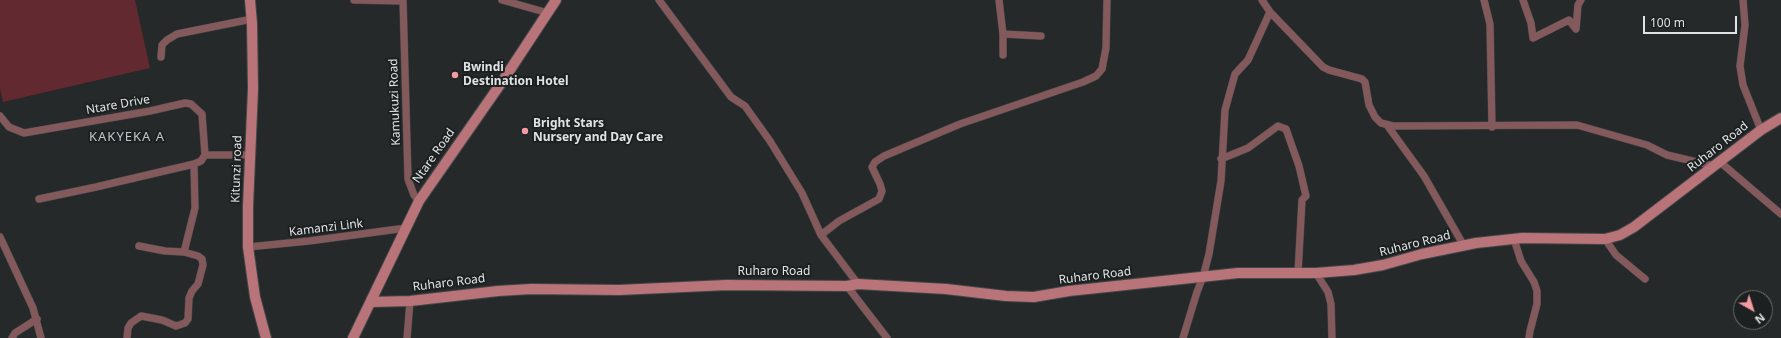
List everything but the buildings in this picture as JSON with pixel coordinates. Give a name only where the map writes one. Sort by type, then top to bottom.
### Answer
[{"type":"street","name":"Kitunzi road","points":[[250,0],[252,19],[253,89],[248,206],[248,247],[255,297],[266,338]]},
{"type":"street","points":[[354,0],[403,0]]},
{"type":"street","name":"Kamukuzi Road","points":[[403,0],[408,179],[414,194],[419,201]]},
{"type":"street","points":[[502,0],[548,13]]},
{"type":"street","name":"Ntare Road","points":[[353,338],[419,201],[501,85],[556,0]]},
{"type":"street","points":[[659,0],[731,97],[746,106],[770,141],[802,194],[820,235],[858,284]]},
{"type":"street","points":[[1000,0],[1003,55]]},
{"type":"street","points":[[820,235],[838,222],[879,199],[882,191],[872,167],[884,156],[960,124],[1083,82],[1096,76],[1102,69],[1106,48],[1107,0]]},
{"type":"street","points":[[1262,0],[1270,12],[1323,67],[1362,79],[1365,82],[1369,105],[1375,117],[1381,123],[1387,125],[1492,127],[1580,126],[1647,145],[1666,155],[1717,164],[1781,214]]},
{"type":"street","points":[[1484,0],[1490,24],[1492,127]]},
{"type":"street","points":[[1523,0],[1531,23],[1533,38],[1554,26],[1569,20],[1576,30],[1578,5],[1581,0]]},
{"type":"street","points":[[1743,0],[1745,25],[1740,66],[1743,85],[1761,130]]},
{"type":"street","points":[[1183,338],[1203,277],[1214,222],[1221,181],[1225,110],[1235,74],[1248,60],[1270,12]]},
{"type":"street","points":[[161,57],[162,45],[177,34],[252,19]]},
{"type":"street","points":[[1003,34],[1041,36]]},
{"type":"street","name":"Ntare Drive","points":[[0,116],[9,127],[24,133],[150,111],[185,102],[192,104],[202,114],[205,155]]},
{"type":"street","name":"Ruharo Road","points":[[371,302],[410,301],[498,291],[531,289],[607,290],[727,285],[847,286],[858,284],[946,289],[1027,297],[1238,273],[1316,273],[1375,267],[1422,254],[1514,239],[1605,239],[1620,235],[1634,227],[1761,130],[1781,118]]},
{"type":"street","points":[[1387,125],[1424,176],[1427,185],[1464,246]]},
{"type":"street","points":[[1221,160],[1248,148],[1278,126],[1286,129],[1300,166],[1306,196],[1302,200],[1298,273]]},
{"type":"street","points":[[40,199],[96,188],[194,164],[200,161],[205,155],[250,155]]},
{"type":"street","points":[[184,252],[195,208],[194,164]]},
{"type":"street","name":"Kamanzi Link","points":[[248,247],[309,241],[406,228]]},
{"type":"street","points":[[0,237],[20,277],[37,319],[41,338]]},
{"type":"street","points":[[1514,239],[1521,261],[1534,282],[1537,291],[1537,304],[1529,338]]},
{"type":"street","points":[[1605,239],[1616,255],[1645,279]]},
{"type":"street","points":[[127,338],[128,328],[131,323],[141,316],[162,320],[176,326],[181,326],[188,319],[189,298],[192,290],[198,284],[203,265],[202,259],[198,256],[184,252],[165,251],[140,246]]},
{"type":"street","points":[[1316,273],[1328,292],[1331,304],[1332,338]]},
{"type":"street","points":[[847,286],[887,338]]},
{"type":"street","points":[[408,338],[410,301]]},
{"type":"street","points":[[12,338],[15,333],[37,319]]},
{"type":"shaded area","points":[[0,0],[135,0],[150,68],[3,102],[0,89]]},
{"type":"place","name":"Bwindi Destination Hotel","points":[[455,75]]},
{"type":"place","name":"Bright Stars Nursery and Day Care","points":[[525,131]]},
{"type":"district","name":"KAKYEKA A","points":[[127,137]]}]
